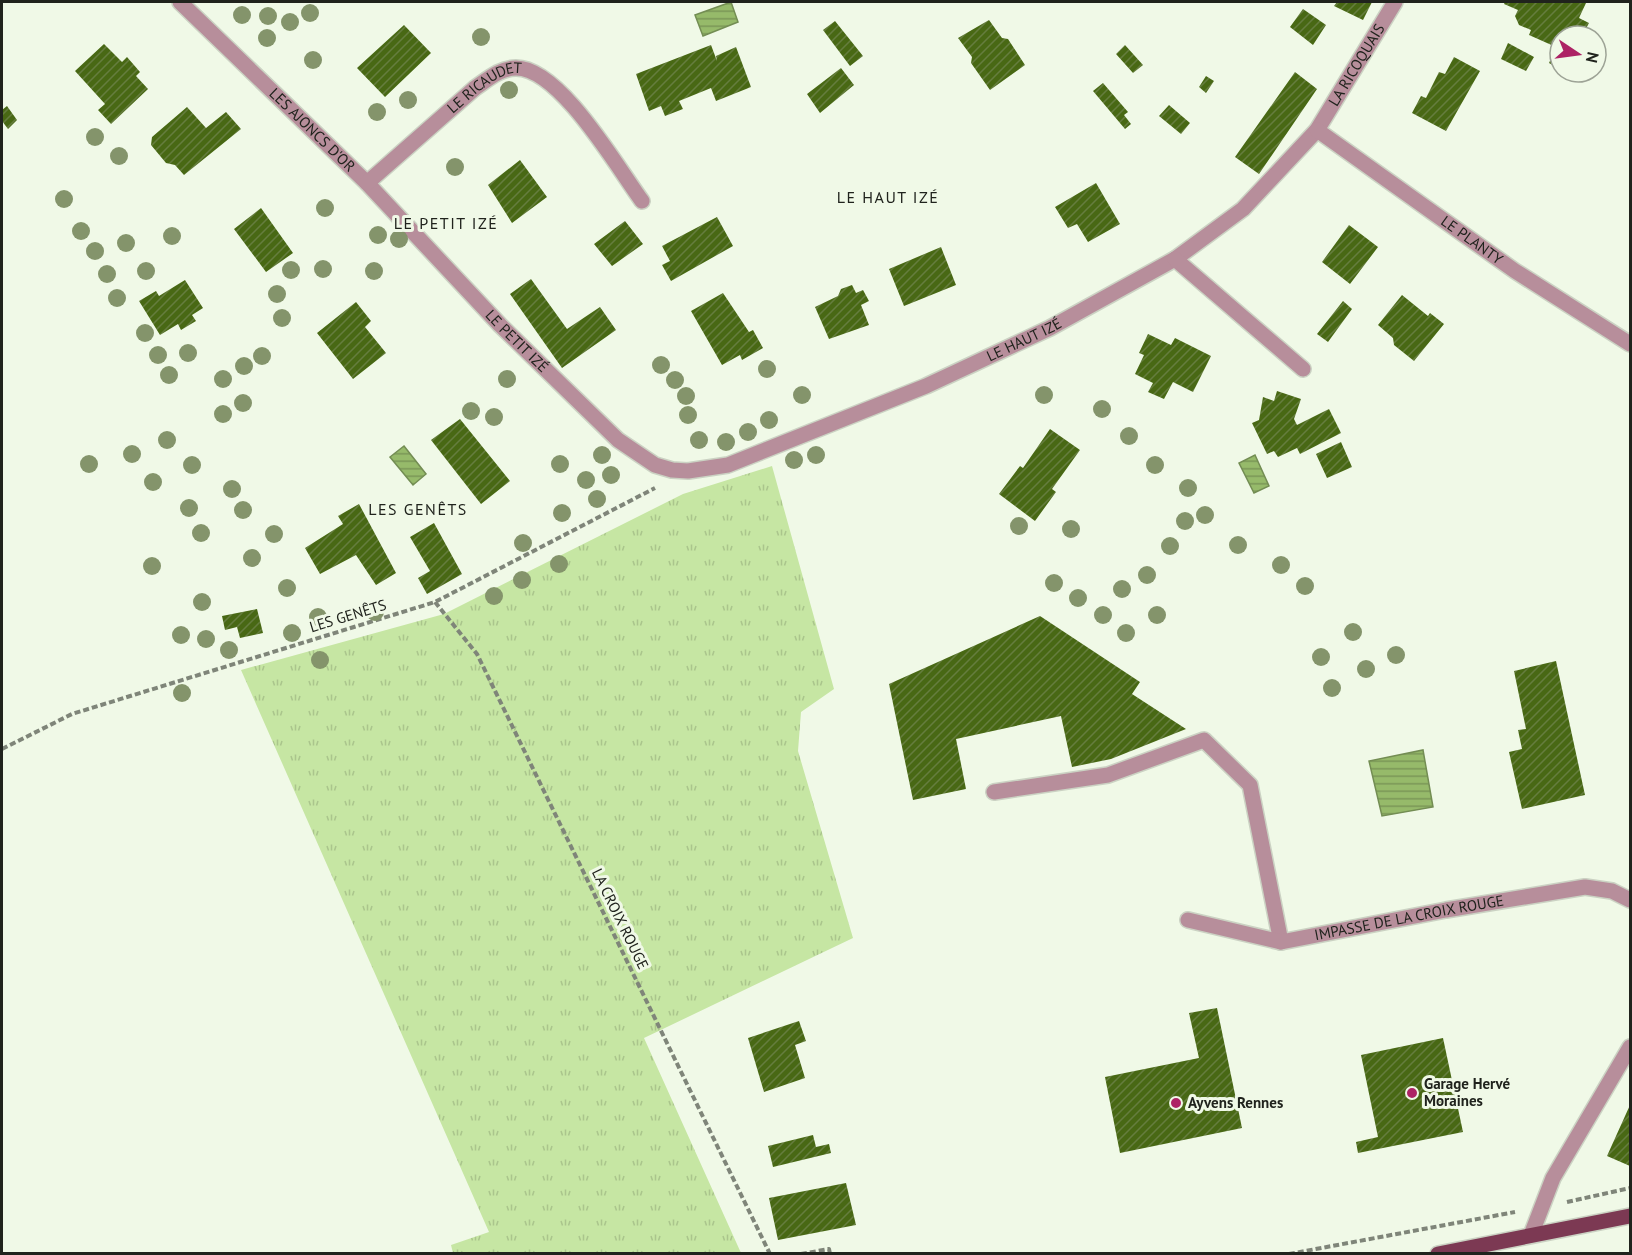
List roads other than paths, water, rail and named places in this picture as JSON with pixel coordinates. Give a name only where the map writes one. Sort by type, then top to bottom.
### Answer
[{"type":"main road","points":[[1438,1254],[1630,1216]]},
{"type":"street","name":"LES AJONCS D'OR","points":[[180,2],[368,183]]},
{"type":"street","name":"LA RICOQUAIS","points":[[1317,130],[1395,2]]},
{"type":"street","name":"LE RICAUDET","points":[[368,183],[475,88],[494,74],[513,68],[528,69],[542,76],[557,88],[574,107],[642,201]]},
{"type":"street","name":"LE HAUT IZÉ","points":[[688,471],[728,465],[926,386],[1050,328],[1175,259],[1243,209],[1317,130]]},
{"type":"street","name":"LE PLANTY","points":[[1317,130],[1515,271],[1630,344]]},
{"type":"street","name":"LE PETIT IZÉ","points":[[368,183],[500,325],[618,440],[655,465],[672,470],[688,471]]},
{"type":"street","points":[[1175,259],[1303,369]]},
{"type":"street","points":[[994,792],[1108,775],[1204,740],[1250,785],[1281,942]]},
{"type":"street","name":"IMPASSE DE LA CROIX ROUGE","points":[[1188,920],[1281,942],[1446,910],[1585,887],[1612,891],[1630,900]]},
{"type":"street","points":[[1532,1235],[1553,1178],[1630,1047]]},
{"type":"place","name":"Garage Hervé Moraines","points":[[1412,1093]]},
{"type":"place","name":"Ayvens Rennes","points":[[1176,1103]]},
{"type":"district","name":"LE HAUT IZÉ","points":[[888,197]]},
{"type":"district","name":"LE PETIT IZÉ","points":[[446,223]]},
{"type":"district","name":"LES GENÊTS","points":[[418,509]]}]
